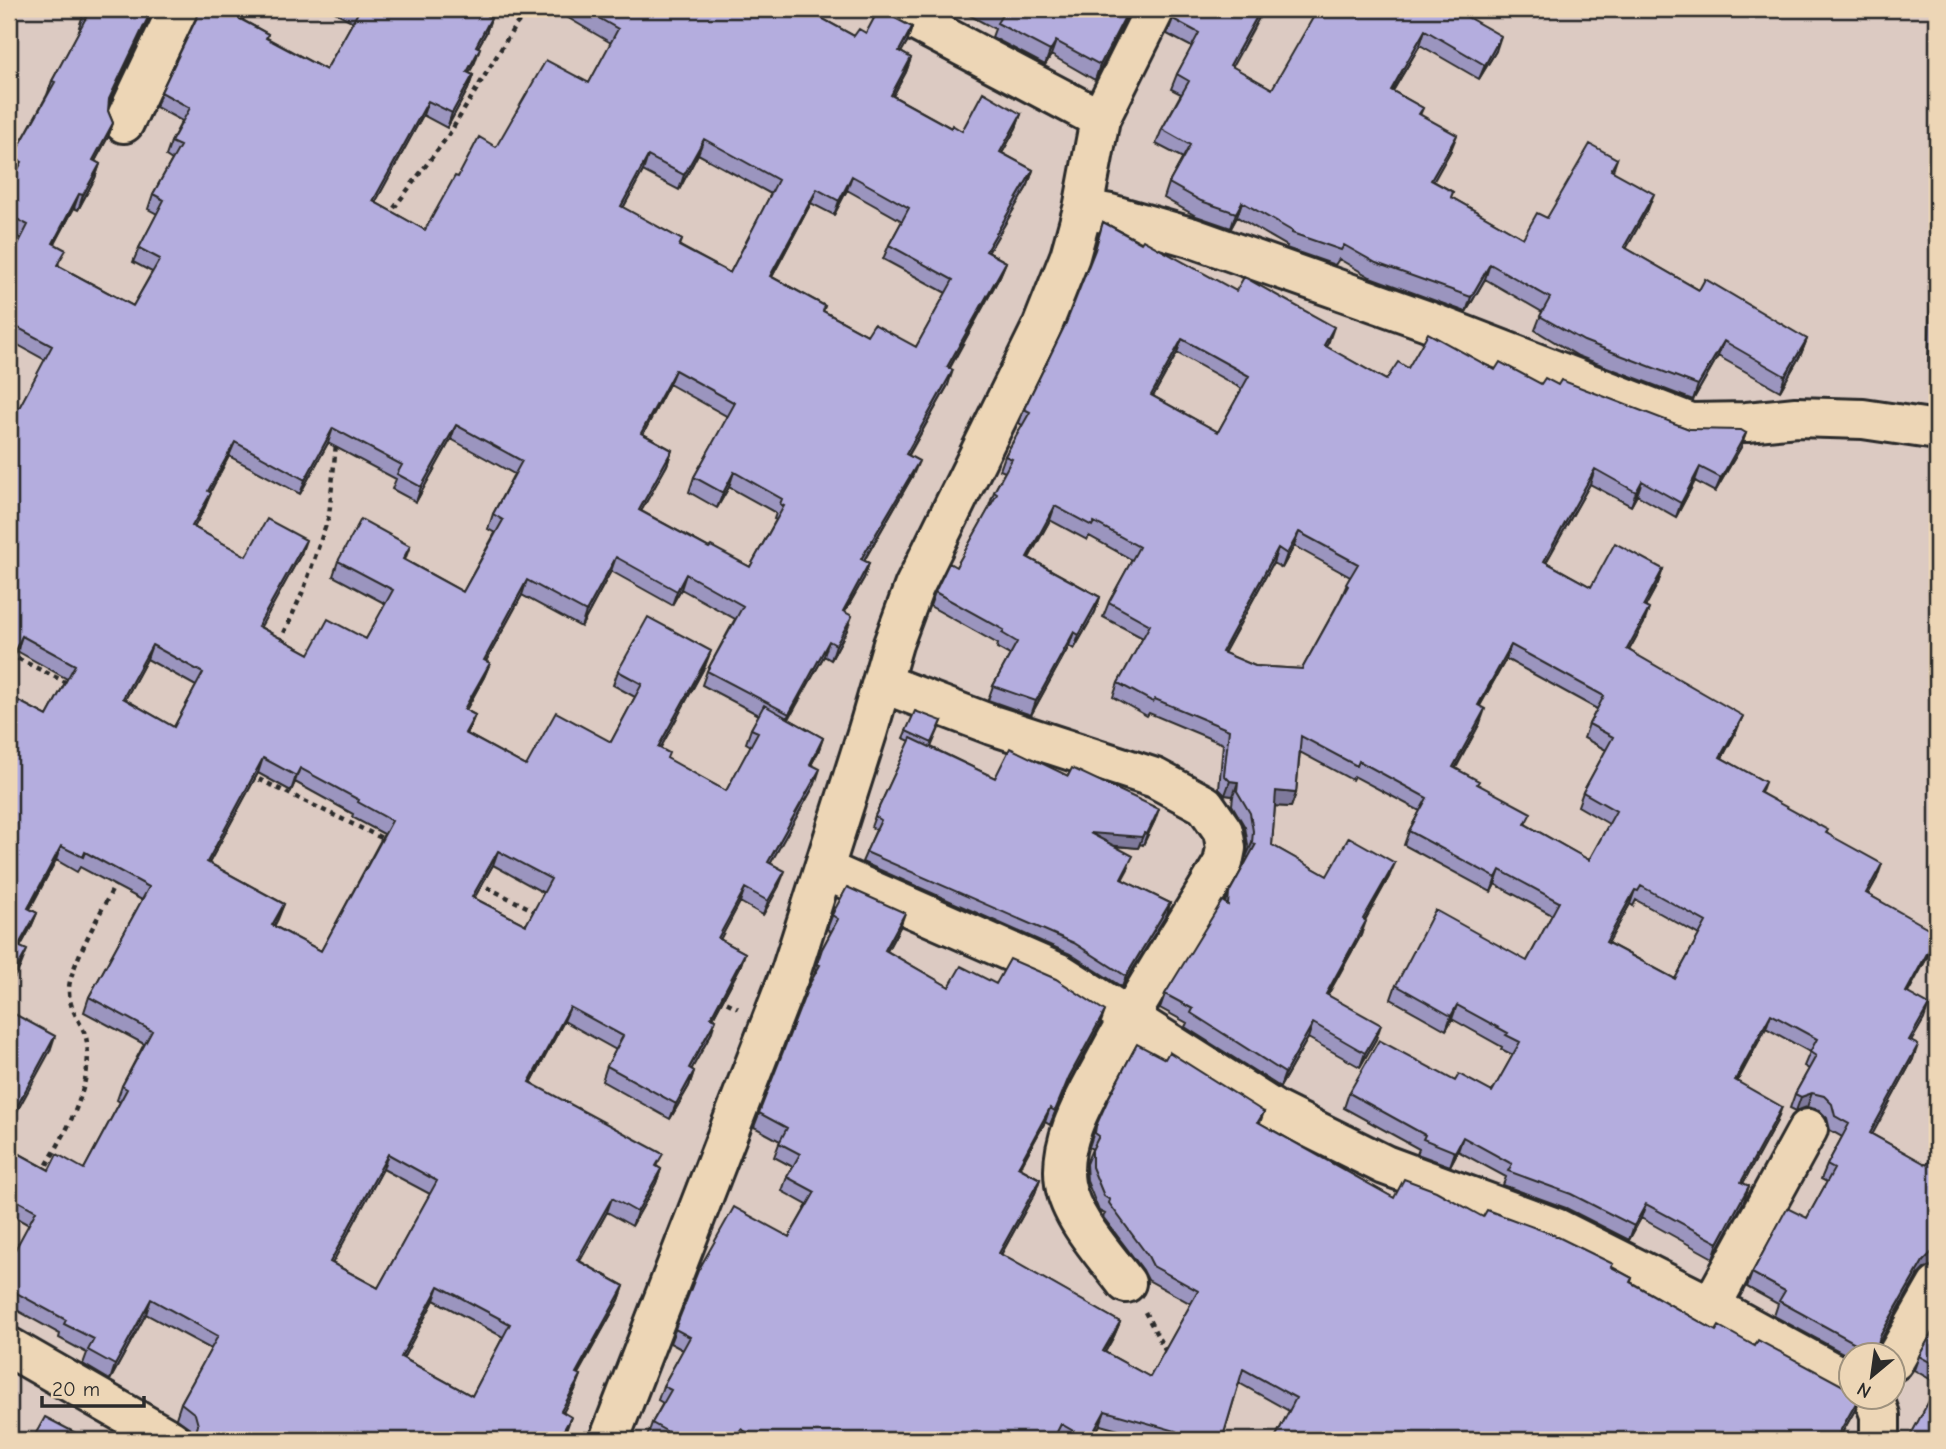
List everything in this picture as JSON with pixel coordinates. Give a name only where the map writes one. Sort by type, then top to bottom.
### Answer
[{"type":"street","points":[[124,123],[178,9]]},
{"type":"street","points":[[892,9],[1100,119]]},
{"type":"street","points":[[609,1440],[791,971],[825,870],[892,644],[914,587],[1041,329],[1070,256],[1094,210],[1100,119],[1155,9]]},
{"type":"street","points":[[1094,210],[1190,237],[1424,320],[1691,423],[1747,422],[1797,417],[1863,419],[1937,430]]},
{"type":"street","points":[[882,683],[992,725],[1155,778],[1205,806],[1223,831],[1226,848],[1223,863],[1129,1015],[1084,1100],[1063,1166],[1065,1188],[1075,1212],[1126,1283]]},
{"type":"street","points":[[825,870],[1061,974],[1276,1111],[1385,1165],[1556,1228],[1711,1306],[1838,1375]]},
{"type":"street","points":[[1711,1306],[1808,1129]]},
{"type":"street","points":[[1906,1340],[1937,1286]]},
{"type":"street","points":[[9,1347],[171,1440]]},
{"type":"street","points":[[1878,1410],[1880,1440]]},
{"type":"path","points":[[386,219],[448,136],[515,26],[530,9]]},
{"type":"path","points":[[278,646],[304,589],[329,516],[337,439]]},
{"type":"path","points":[[9,654],[81,690]]},
{"type":"path","points":[[239,769],[400,846]]},
{"type":"path","points":[[38,1181],[69,1126],[83,1084],[88,1057],[87,1040],[71,1010],[69,988],[73,971],[118,879]]},
{"type":"path","points":[[474,881],[548,917]]},
{"type":"path","points":[[709,994],[771,1023]]},
{"type":"path","points":[[9,1221],[22,1207]]},
{"type":"path","points":[[1126,1283],[1154,1326],[1168,1355],[1169,1366]]},
{"type":"building","points":[[86,9],[152,9],[109,99],[108,111],[113,123],[93,160],[100,164],[83,195],[79,194],[53,243],[66,250],[57,265],[133,306],[160,259],[139,248],[164,200],[153,194],[180,146],[171,142],[190,108],[161,92],[201,9],[246,9],[240,19],[268,34],[266,38],[326,70],[360,9],[491,9],[487,16],[491,18],[476,46],[480,48],[467,72],[473,75],[452,113],[428,101],[373,201],[425,230],[479,137],[496,147],[546,60],[589,83],[618,29],[583,9],[805,9],[854,36],[859,29],[866,33],[881,9],[912,27],[899,51],[911,58],[891,95],[951,128],[952,125],[962,131],[983,92],[1021,114],[1000,152],[1033,170],[986,251],[1006,262],[947,367],[953,370],[906,454],[919,461],[861,559],[869,563],[843,611],[852,616],[836,645],[829,641],[789,714],[707,671],[743,606],[686,574],[677,591],[616,557],[586,612],[527,580],[484,660],[490,663],[464,709],[475,715],[465,733],[526,766],[556,712],[611,742],[642,684],[618,671],[648,617],[711,651],[658,747],[669,753],[667,758],[726,791],[758,732],[751,729],[764,705],[823,738],[810,764],[820,769],[768,862],[785,871],[768,901],[745,888],[718,938],[745,953],[711,1017],[716,1019],[689,1068],[694,1071],[676,1104],[607,1066],[623,1036],[570,1007],[529,1082],[663,1154],[656,1166],[661,1169],[637,1212],[612,1198],[577,1260],[624,1286],[576,1373],[581,1375],[561,1411],[571,1417],[558,1440],[226,1440],[213,1433],[209,1440],[191,1440],[198,1425],[195,1414],[181,1403],[218,1336],[151,1299],[115,1365],[88,1350],[94,1339],[64,1324],[66,1320],[9,1289],[9,1261],[36,1211],[9,1196],[9,1148],[49,1170],[57,1154],[84,1169],[127,1089],[122,1086],[152,1031],[89,997],[149,887],[85,852],[83,857],[61,846],[28,908],[37,913],[18,946],[27,950],[9,982],[9,696],[47,716],[75,665],[22,636],[9,662],[9,403],[19,408],[52,346],[9,323],[9,262],[28,225],[9,215],[9,186],[22,162],[13,157],[55,82],[52,81],[88,14],[84,12]],"holes":[[[704,139],[778,180],[730,273],[679,246],[682,240],[621,206],[648,156],[684,175]],[[852,176],[909,208],[889,245],[953,280],[916,347],[874,324],[867,335],[823,311],[825,306],[770,276],[817,189],[839,201]],[[675,370],[735,403],[694,477],[723,493],[734,472],[782,499],[780,504],[784,506],[750,567],[639,510],[672,450],[641,433]],[[456,425],[522,461],[493,514],[503,520],[463,592],[403,559],[410,546],[361,519],[338,561],[393,590],[366,639],[328,619],[309,654],[258,626],[306,540],[267,519],[246,556],[192,526],[235,442],[305,480],[333,428],[402,465],[397,474],[421,487]],[[152,645],[203,673],[174,727],[123,698]],[[263,758],[296,776],[300,768],[392,821],[321,951],[272,925],[284,904],[207,862]],[[498,851],[551,879],[526,925],[472,897]],[[388,1154],[437,1181],[378,1288],[330,1262]],[[439,1286],[510,1324],[472,1396],[401,1357]]]},
{"type":"building","points":[[989,9],[1129,9],[1100,65],[1056,41],[1050,51],[997,23],[1002,15]]},
{"type":"building","points":[[1178,9],[1261,9],[1230,65],[1272,89],[1318,9],[1453,9],[1501,36],[1485,65],[1425,30],[1391,90],[1423,108],[1419,114],[1457,135],[1431,180],[1453,192],[1451,197],[1523,238],[1537,213],[1547,218],[1590,144],[1617,159],[1611,170],[1654,194],[1624,247],[1699,290],[1705,279],[1807,339],[1785,376],[1724,341],[1698,385],[1584,341],[1540,316],[1550,298],[1490,264],[1471,297],[1376,263],[1344,245],[1341,250],[1292,233],[1242,202],[1236,213],[1201,201],[1169,183],[1190,145],[1162,129],[1189,81],[1177,74],[1199,33],[1173,19]]},
{"type":"building","points":[[1103,222],[1141,243],[1143,240],[1236,291],[1244,277],[1334,327],[1324,345],[1386,380],[1398,362],[1408,368],[1428,333],[1495,370],[1500,362],[1541,384],[1545,378],[1558,385],[1561,380],[1689,429],[1741,430],[1746,433],[1721,478],[1700,467],[1681,503],[1642,481],[1636,492],[1595,469],[1544,561],[1591,587],[1615,543],[1663,569],[1643,606],[1649,609],[1627,649],[1743,716],[1720,757],[1765,782],[1759,792],[1882,864],[1866,893],[1937,933],[1906,992],[1929,1005],[1909,1040],[1918,1045],[1870,1133],[1927,1165],[1937,1147],[1937,1251],[1923,1261],[1879,1340],[1850,1340],[1779,1301],[1785,1291],[1752,1273],[1787,1208],[1807,1218],[1834,1169],[1827,1165],[1849,1124],[1835,1116],[1832,1104],[1824,1096],[1812,1093],[1801,1097],[1795,1094],[1816,1056],[1810,1052],[1817,1039],[1771,1014],[1735,1080],[1782,1107],[1741,1182],[1749,1186],[1718,1243],[1646,1204],[1634,1226],[1571,1194],[1508,1171],[1512,1164],[1463,1137],[1455,1152],[1423,1139],[1425,1135],[1349,1093],[1379,1040],[1455,1081],[1459,1074],[1492,1092],[1520,1042],[1457,1005],[1451,1016],[1396,985],[1435,910],[1527,961],[1559,902],[1500,870],[1496,878],[1409,831],[1427,798],[1359,761],[1357,766],[1301,736],[1296,793],[1276,791],[1272,845],[1327,876],[1349,837],[1395,863],[1363,919],[1366,921],[1326,994],[1381,1025],[1365,1053],[1313,1023],[1285,1073],[1191,1013],[1193,1009],[1165,994],[1222,901],[1228,905],[1229,893],[1256,844],[1252,843],[1250,813],[1237,791],[1238,782],[1230,781],[1224,775],[1229,730],[1155,699],[1153,702],[1118,683],[1150,625],[1109,602],[1139,547],[1094,522],[1092,526],[1055,506],[1027,557],[1100,597],[1079,635],[1074,632],[1036,701],[993,686],[1017,642],[1002,633],[1004,630],[935,592],[949,563],[956,567],[997,494],[994,492],[1012,459],[1005,456],[1030,412],[1024,409],[1066,323],[1095,250]],"holes":[[[1182,339],[1249,376],[1218,432],[1151,395]],[[1299,532],[1358,564],[1302,669],[1255,666],[1222,652],[1278,548],[1287,554]],[[1511,645],[1604,696],[1589,724],[1613,737],[1583,792],[1616,811],[1589,860],[1525,824],[1531,813],[1477,784],[1479,781],[1453,767],[1485,709],[1478,705]],[[1641,886],[1706,922],[1675,979],[1606,942],[1635,890],[1638,891]]]},
{"type":"building","points":[[1936,270],[1937,347],[1933,347]]},
{"type":"building","points":[[915,711],[942,721],[932,743],[906,731]]},
{"type":"building","points":[[911,738],[995,778],[1010,748],[1068,776],[1072,768],[1159,809],[1147,834],[1144,833],[1142,837],[1090,833],[1133,856],[1121,879],[1170,903],[1126,976],[1074,943],[866,852],[881,820],[875,816]]},
{"type":"building","points":[[847,887],[905,913],[885,950],[949,987],[961,966],[996,984],[1010,959],[1056,979],[1105,1011],[1069,1077],[1055,1111],[1050,1108],[1018,1167],[1040,1179],[999,1253],[1120,1322],[1103,1351],[1150,1377],[1198,1291],[1153,1266],[1109,1203],[1110,1200],[1104,1196],[1092,1167],[1092,1150],[1099,1136],[1095,1133],[1096,1126],[1137,1044],[1165,1059],[1169,1052],[1264,1112],[1258,1122],[1394,1198],[1404,1179],[1436,1191],[1483,1217],[1487,1210],[1552,1234],[1613,1264],[1611,1267],[1632,1278],[1630,1282],[1716,1331],[1719,1326],[1755,1346],[1758,1340],[1838,1383],[1838,1410],[1852,1410],[1835,1440],[1701,1440],[1689,1433],[1686,1440],[1394,1440],[1382,1434],[1378,1440],[1274,1440],[1296,1398],[1243,1369],[1222,1440],[1171,1440],[1176,1431],[1105,1411],[1089,1440],[1061,1424],[1053,1440],[761,1440],[741,1429],[734,1440],[663,1440],[668,1432],[652,1423],[671,1390],[663,1386],[690,1337],[675,1329],[698,1271],[734,1207],[789,1237],[815,1192],[787,1177],[800,1154],[779,1143],[787,1128],[759,1113],[809,985],[820,965],[817,964],[822,949],[838,919],[832,915]]},
{"type":"building","points":[[9,1011],[55,1036],[9,1121]]},
{"type":"building","points":[[1937,1324],[1937,1366],[1919,1356]]},
{"type":"building","points":[[1937,1386],[1937,1440],[1908,1440]]},
{"type":"building","points":[[45,1417],[89,1440],[32,1440]]}]
